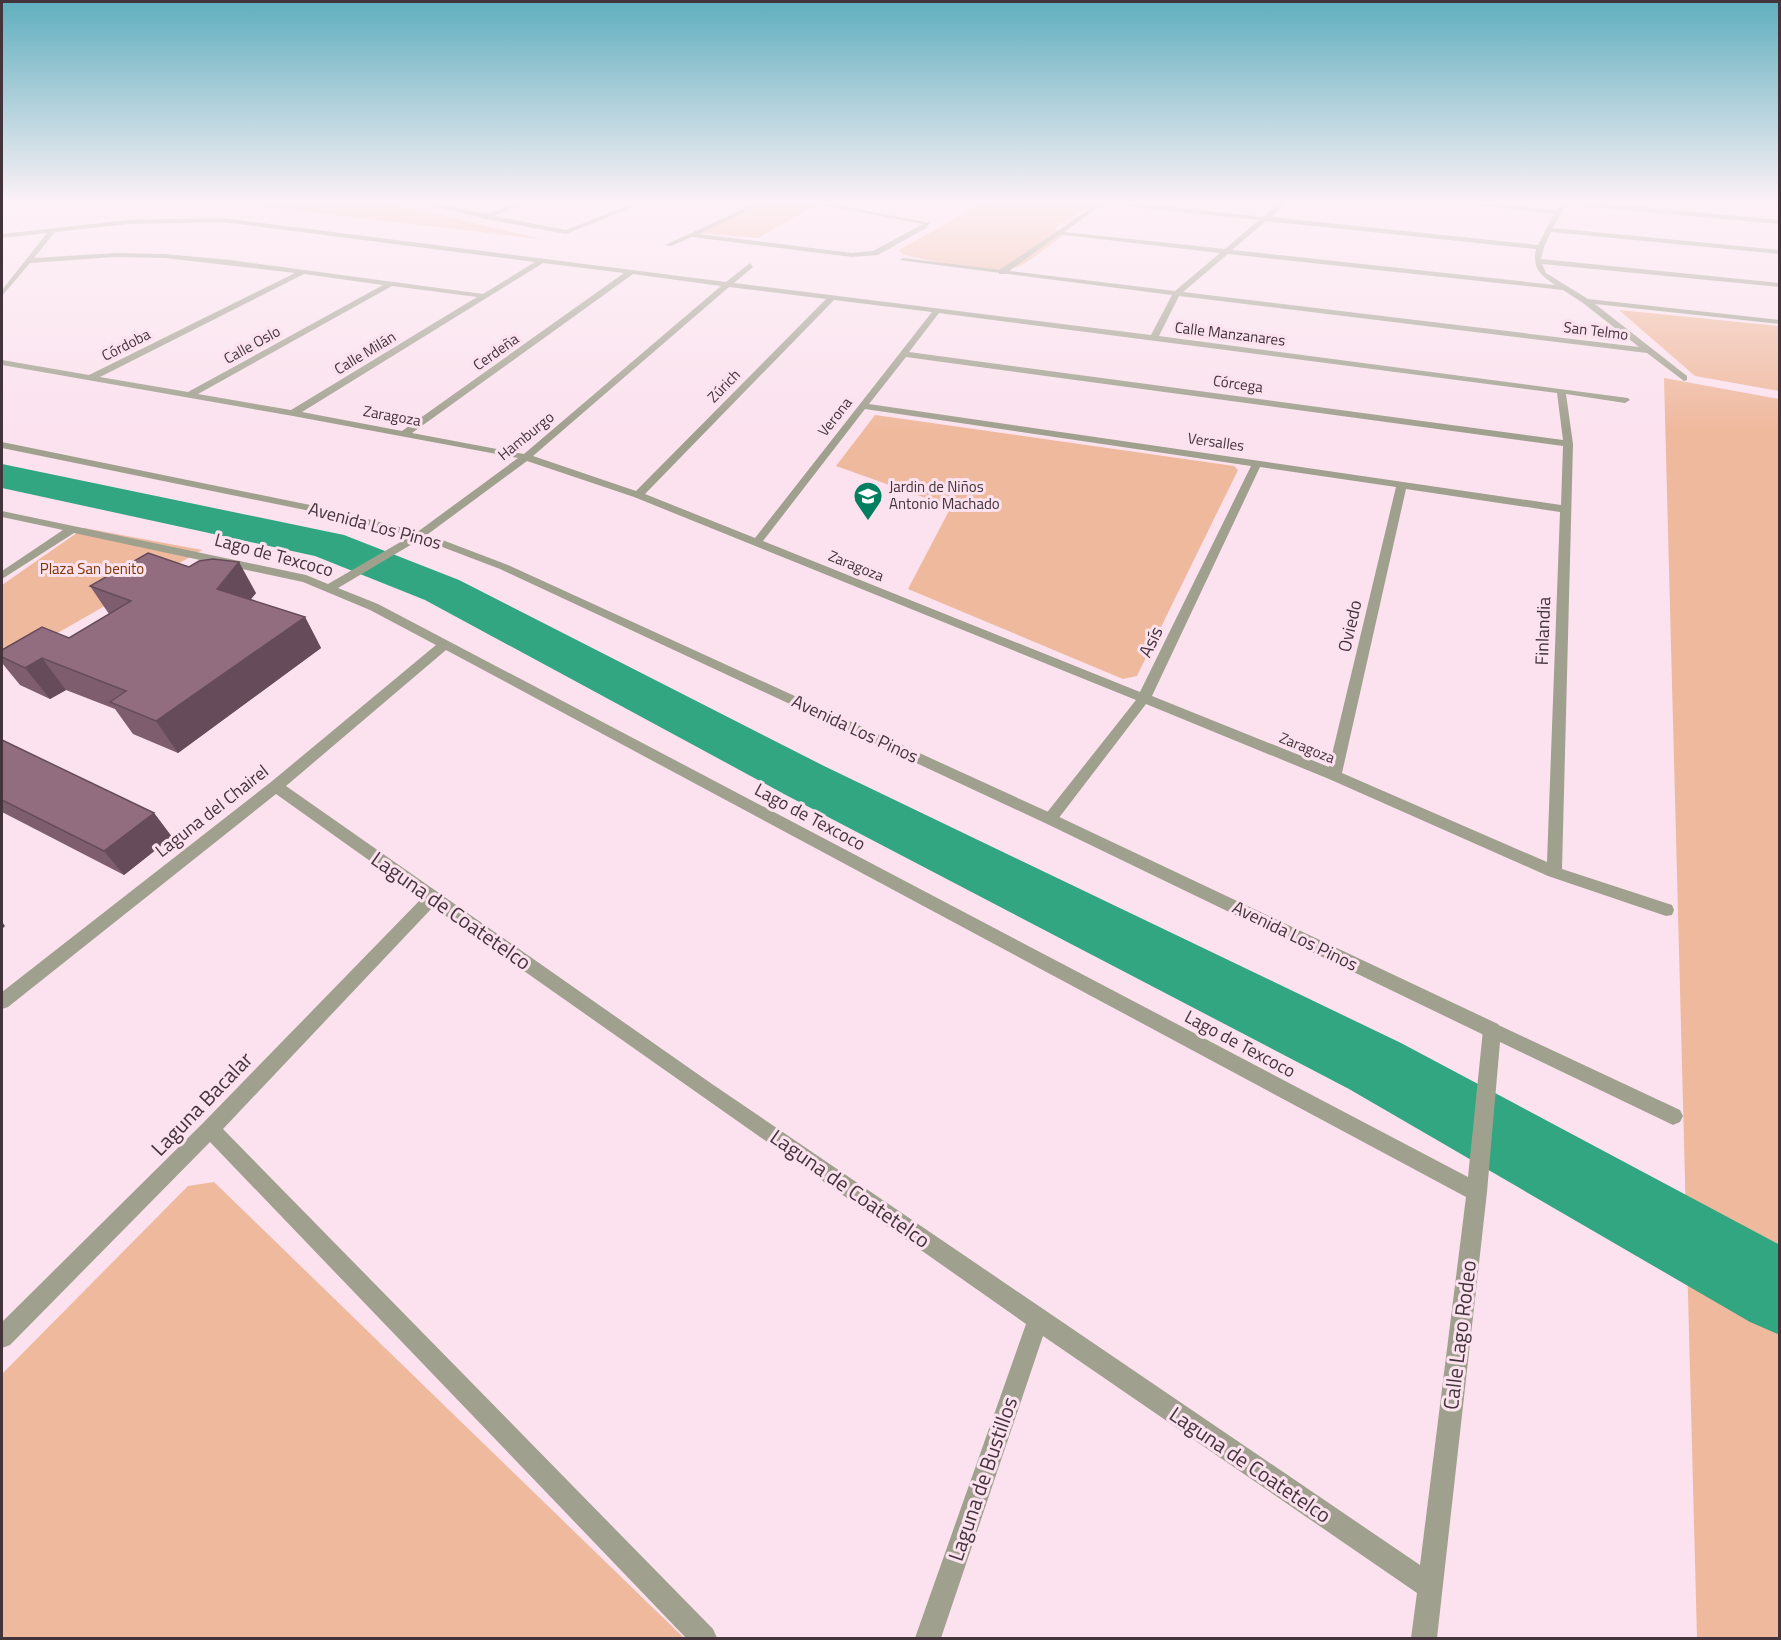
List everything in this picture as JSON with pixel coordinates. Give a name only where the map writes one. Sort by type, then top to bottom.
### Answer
[{"type":"street","points":[[2,294],[16,277]]},
{"type":"street","name":"Córdoba","points":[[91,378],[293,277]]},
{"type":"street","points":[[335,277],[484,296]]},
{"type":"street","name":"Calle Milán","points":[[293,413],[516,277]]},
{"type":"street","name":"Cerdeña","points":[[405,433],[625,277]]},
{"type":"street","name":"Calle Manzanares","points":[[667,277],[1625,400]]},
{"type":"street","name":"Hamburgo","points":[[329,588],[420,535],[526,457],[736,277]]},
{"type":"street","name":"San Telmo","points":[[1040,277],[1651,351]]},
{"type":"street","points":[[1154,338],[1177,293],[1198,277]]},
{"type":"street","points":[[1453,277],[1563,288]]},
{"type":"street","points":[[1548,277],[1586,301],[1684,378]]},
{"type":"street","points":[[1693,277],[1779,285]]},
{"type":"street","name":"Calle Oslo","points":[[190,395],[390,284]]},
{"type":"street","name":"Zúrich","points":[[639,495],[831,298]]},
{"type":"street","points":[[1586,301],[1779,322]]},
{"type":"street","name":"Verona","points":[[757,542],[937,311]]},
{"type":"street","name":"Córcega","points":[[903,354],[1568,444]]},
{"type":"street","name":"Zaragoza","points":[[3,364],[293,413],[526,457],[639,495],[1334,775],[1554,872],[1666,910]]},
{"type":"street","name":"Finlandia","points":[[1554,872],[1568,444],[1561,391]]},
{"type":"street","name":"Versalles","points":[[862,406],[1565,509]]},
{"type":"street","name":"Avenida Los Pinos","points":[[2,445],[315,509],[420,535],[504,567],[1050,819],[1672,1116]]},
{"type":"street","name":"Asís","points":[[1050,819],[1143,698],[1257,464]]},
{"type":"street","name":"Oviedo","points":[[1334,775],[1402,485]]},
{"type":"street","name":"Lago de Texcoco","points":[[2,514],[306,579],[374,607],[1477,1192]]},
{"type":"street","points":[[2,576],[72,529]]},
{"type":"street","name":"Laguna del Chairel","points":[[2,1002],[276,786],[444,645]]},
{"type":"street","name":"Laguna de Coatetelco","points":[[276,786],[432,898],[1038,1320],[1429,1586]]},
{"type":"street","name":"Laguna Bacalar","points":[[2,1337],[210,1130],[432,898]]},
{"type":"street","name":"Calle Lago Rodeo","points":[[1424,1638],[1477,1192],[1492,1030]]},
{"type":"street","points":[[210,1130],[704,1638]]},
{"type":"street","name":"Laguna de Bustillos","points":[[928,1638],[1038,1320]]},
{"type":"green space","points":[[1619,310],[1778,326],[1779,391],[1695,376]]},
{"type":"green space","points":[[1664,378],[1779,399],[1779,1638],[1697,1638]]},
{"type":"green space","points":[[875,415],[1234,466],[1238,470],[1137,676],[1123,679],[908,589],[951,507],[836,466]]},
{"type":"green space","name":"Plaza San benito","points":[[84,528],[202,550],[2,665],[2,585]]},
{"type":"green space","points":[[214,1182],[684,1638],[2,1638],[2,1374],[188,1186]]},
{"type":"building","points":[[148,553],[189,567],[199,561],[213,559],[239,562],[217,589],[305,617],[156,721],[110,702],[126,691],[42,658],[25,668],[2,657],[2,650],[42,627],[69,638],[131,601],[90,586]]},
{"type":"building","points":[[2,740],[154,813],[104,851],[2,800]]},
{"type":"waterway","points":[[2,476],[328,545],[442,590],[804,780],[1375,1066],[1780,1292]]},
{"type":"place","name":"Jardin de Niños Antonio Machado","points":[[868,522]]}]
